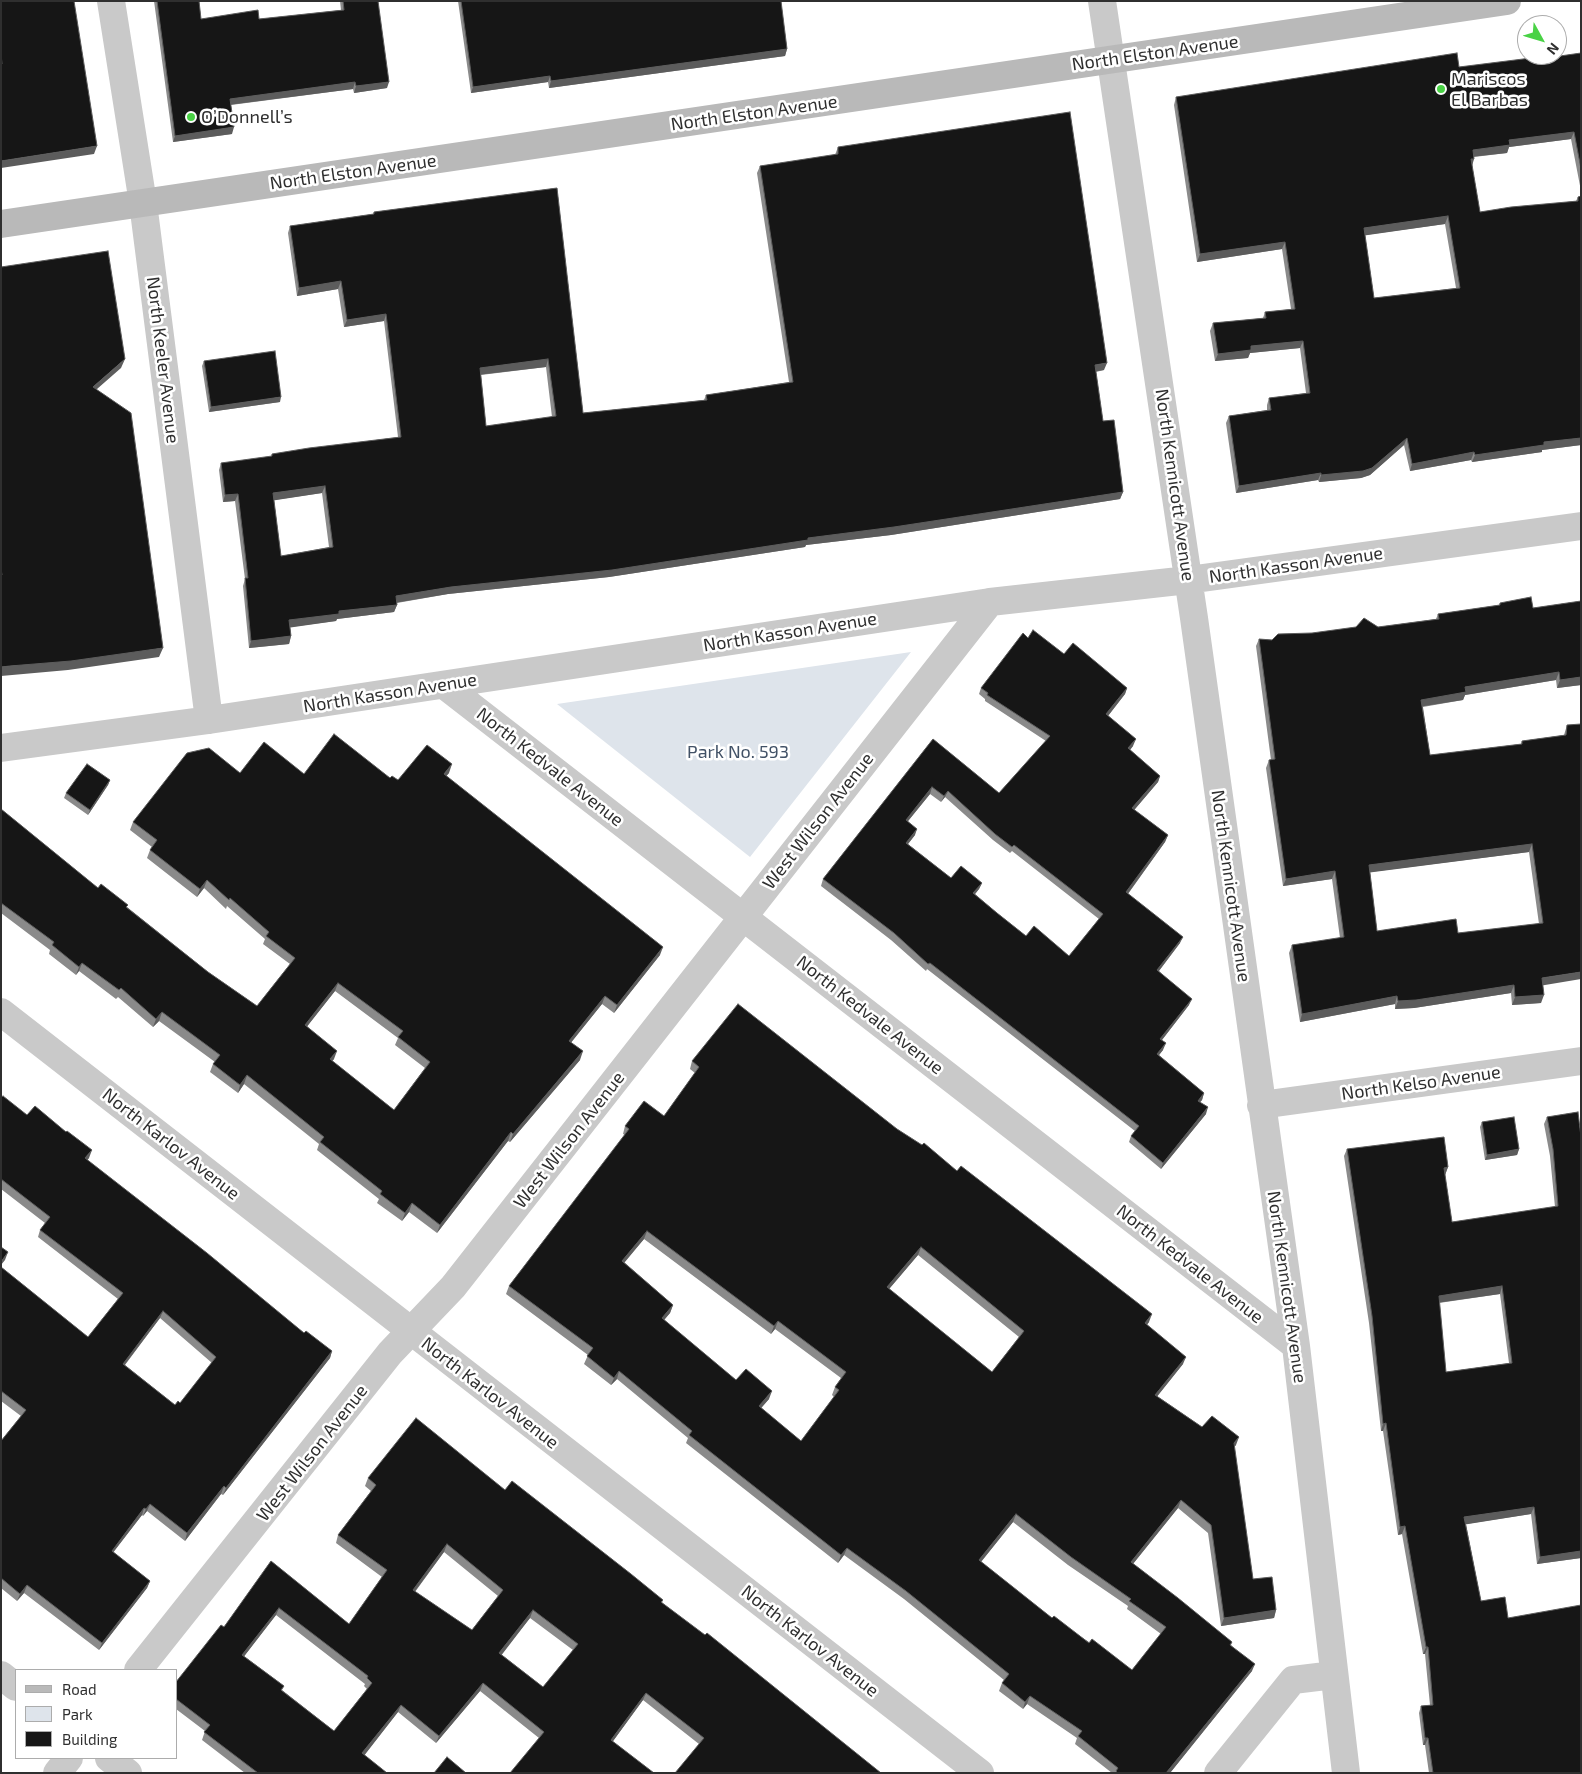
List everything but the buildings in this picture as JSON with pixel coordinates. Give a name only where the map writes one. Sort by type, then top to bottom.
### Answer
[{"type":"main road","name":"North Elston Avenue","points":[[1,224],[1507,1]]},
{"type":"street","name":"North Keeler Avenue","points":[[111,1],[143,203],[209,720]]},
{"type":"street","name":"North Kennicott Avenue","points":[[1102,1],[1188,580],[1296,1346],[1346,1773]]},
{"type":"street","name":"North Kasson Avenue","points":[[1,748],[209,720],[990,602],[1188,580],[1581,526]]},
{"type":"street","name":"West Wilson Avenue","points":[[139,1669],[385,1360],[453,1287],[990,602]]},
{"type":"street","name":"North Kedvale Avenue","points":[[444,684],[1296,1346]]},
{"type":"street","name":"North Karlov Avenue","points":[[1,1012],[980,1773]]},
{"type":"street","name":"North Kelso Avenue","points":[[1261,1105],[1581,1061]]},
{"type":"street","points":[[1,1675],[15,1686]]},
{"type":"street","points":[[1218,1773],[1293,1680],[1334,1675]]},
{"type":"street","points":[[57,1773],[68,1759]]},
{"type":"street","points":[[110,1759],[128,1773]]},
{"type":"green space","name":"Park No. 593","points":[[911,652],[750,857],[557,704]]},
{"type":"place","name":"Mariscos El Barbas","points":[[1441,89]]},
{"type":"place","name":"O’Donnell’s","points":[[191,117]]}]
